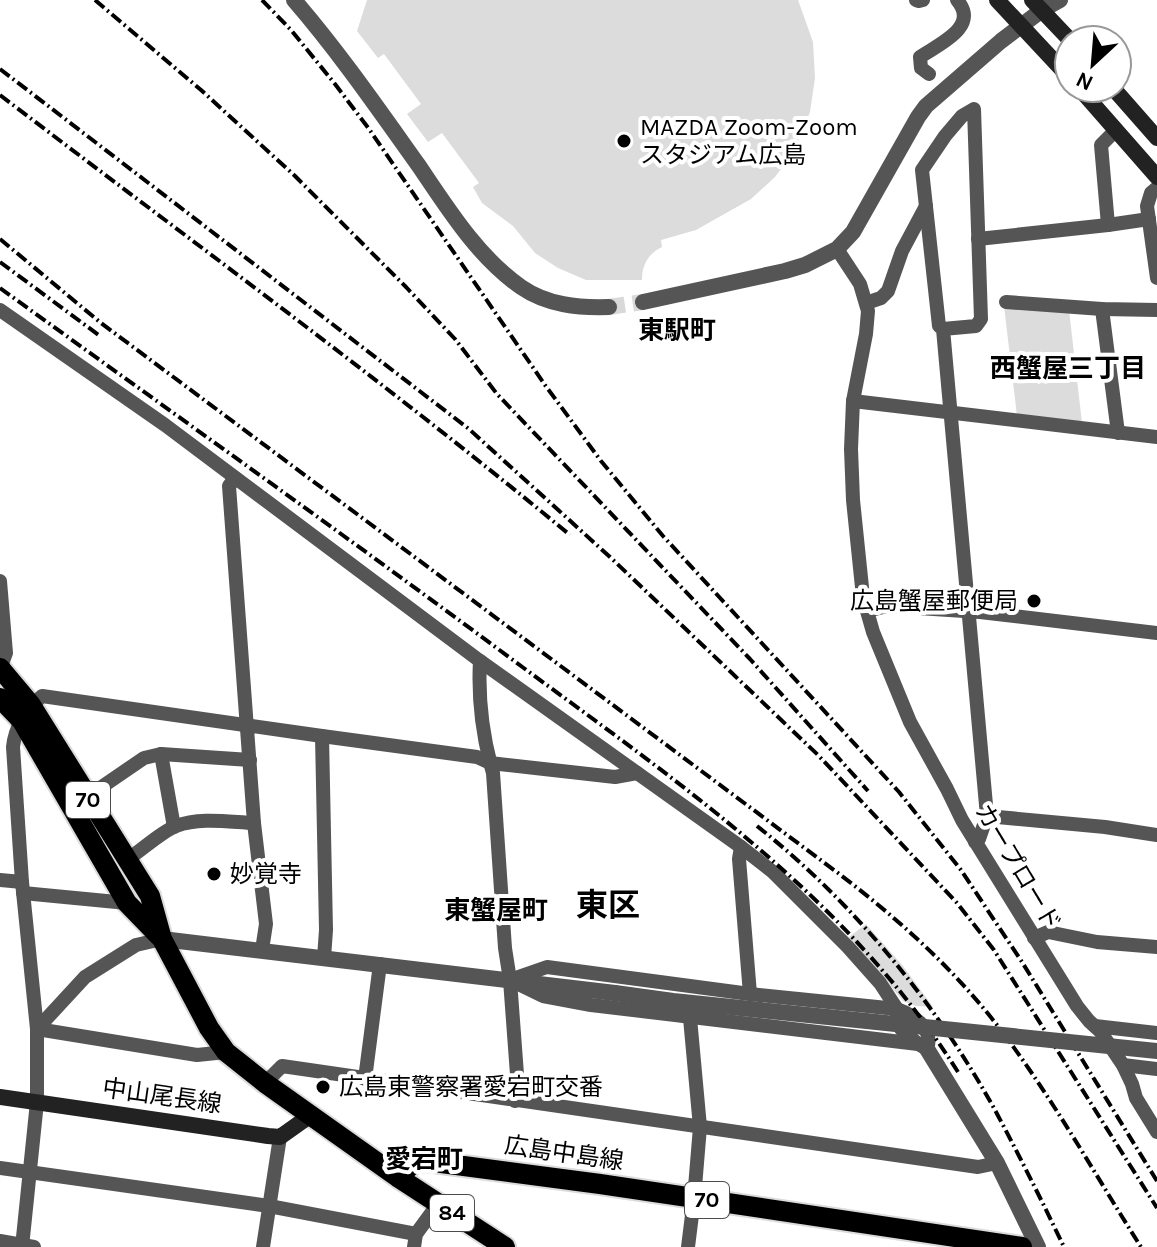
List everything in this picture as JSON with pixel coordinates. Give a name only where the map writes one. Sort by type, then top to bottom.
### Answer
[{"type":"main road","points":[[997,0],[1053,60]]},
{"type":"main road","points":[[1041,3],[1057,24]]},
{"type":"main road","points":[[1093,104],[1157,177]]},
{"type":"main road","points":[[1127,104],[1157,138]]},
{"type":"main road","name":"70","points":[[0,668],[127,903],[162,939]]},
{"type":"main road","name":"70","points":[[0,698],[26,713],[128,859],[150,896],[162,939],[209,1028],[226,1052],[399,1178]]},
{"type":"main road","name":"中山尾長線","points":[[0,1097],[280,1137]]},
{"type":"main road","points":[[280,1137],[311,1115]]},
{"type":"main road","name":"広島中島線","points":[[399,1178],[414,1162],[426,1161],[1022,1247]]},
{"type":"main road","name":"84","points":[[399,1178],[505,1247]]},
{"type":"street","points":[[294,0],[367,93],[457,221],[492,261],[516,283],[538,297],[580,307],[609,307]]},
{"type":"street","points":[[916,0],[923,0]]},
{"type":"street","points":[[929,74],[921,68],[920,57],[958,31],[964,23],[964,7],[957,0]]},
{"type":"street","points":[[643,302],[785,271],[837,249],[853,232],[926,106],[1022,26],[1041,3],[1060,0]]},
{"type":"street","points":[[943,329],[976,326],[980,321],[974,109],[962,116],[922,170],[939,326],[943,329],[987,816],[975,842]]},
{"type":"street","points":[[1108,225],[1101,145],[1116,130]]},
{"type":"street","points":[[1157,188],[1149,197],[1147,206],[1157,278]]},
{"type":"street","points":[[837,249],[860,284],[866,303],[881,298],[888,291],[902,251],[926,206]]},
{"type":"street","points":[[978,239],[1149,219]]},
{"type":"street","points":[[1006,302],[1157,310]]},
{"type":"street","name":"カープロード","points":[[866,303],[868,319],[853,401],[853,500],[863,597],[883,659],[910,722],[975,842],[1077,1006],[1123,1065],[1136,1098],[1157,1132]]},
{"type":"street","points":[[1102,309],[1118,433]]},
{"type":"street","points":[[0,310],[8,323],[165,425],[480,661],[741,847],[773,872],[848,947],[880,983],[897,1009]]},
{"type":"street","points":[[853,401],[1157,437]]},
{"type":"street","points":[[235,478],[229,486],[254,823],[266,924],[262,950]]},
{"type":"street","points":[[0,581],[6,653],[0,668]]},
{"type":"street","points":[[867,611],[887,606],[969,612],[1157,633]]},
{"type":"street","points":[[480,661],[479,679],[487,754],[493,773],[510,980],[518,1088],[515,1101]]},
{"type":"street","points":[[0,1241],[26,1246],[37,1102],[37,1029],[22,887],[13,747],[26,713],[42,696],[477,757],[490,763],[615,777],[637,773]]},
{"type":"street","points":[[322,736],[324,958]]},
{"type":"street","points":[[87,797],[144,758],[161,754],[250,760]]},
{"type":"street","points":[[161,754],[174,827]]},
{"type":"street","points":[[0,795],[16,793]]},
{"type":"street","points":[[987,816],[1157,835]]},
{"type":"street","points":[[128,859],[174,827],[190,823],[254,823]]},
{"type":"street","points":[[741,847],[739,859],[750,994]]},
{"type":"street","points":[[0,880],[22,887],[127,903]]},
{"type":"street","points":[[1034,938],[1048,932],[1097,942],[1157,947]]},
{"type":"street","points":[[37,1029],[85,977],[136,945],[162,939],[673,1001],[1157,1051]]},
{"type":"street","points":[[365,1079],[380,964]]},
{"type":"street","points":[[547,967],[750,994],[897,1009],[921,1024],[930,1042],[923,1047],[591,1005],[543,996],[510,980],[547,967]]},
{"type":"street","points":[[688,1247],[700,1127],[690,1018]]},
{"type":"street","points":[[1095,1026],[1157,1033]]},
{"type":"street","points":[[37,1029],[197,1055],[226,1052]]},
{"type":"street","points":[[923,1047],[997,1163],[1038,1247]]},
{"type":"street","points":[[1123,1065],[1157,1069]]},
{"type":"street","points":[[265,1083],[282,1066],[978,1167],[997,1163]]},
{"type":"street","points":[[263,1247],[280,1137]]},
{"type":"street","points":[[0,1168],[269,1206],[415,1241],[438,1204]]},
{"type":"shaded area","name":"MAZDA Zoom-Zoom スタジアム広島","points":[[367,0],[798,0],[813,42],[815,78],[810,112],[794,151],[775,177],[751,199],[696,230],[661,240],[662,247],[653,253],[645,265],[642,280],[586,280],[558,268],[535,253],[513,226],[482,203],[473,187],[479,183],[442,133],[428,142],[407,114],[421,104],[384,54],[378,58],[357,31]]},
{"type":"shaded area","points":[[1004,306],[1069,310],[1082,423],[1017,416]]},
{"type":"shaded area","points":[[866,924],[903,966],[933,1007],[903,1001],[849,937]]},
{"type":"tunnel","points":[[609,307],[643,302]]},
{"type":"railway","points":[[95,0],[201,90],[295,176],[406,287],[455,339],[497,394],[750,659],[868,791]]},
{"type":"railway","points":[[262,0],[291,30],[369,129],[601,461],[663,536],[899,792],[961,870],[1022,962],[1157,1181]]},
{"type":"railway","points":[[0,69],[469,429],[610,557],[818,755],[957,903],[994,950],[1157,1208]]},
{"type":"railway","points":[[0,95],[359,367],[570,535]]},
{"type":"railway","points":[[0,239],[101,323],[838,873],[902,926],[942,963],[997,1025],[1054,1106],[1141,1247]]},
{"type":"railway","points":[[0,262],[100,336]]},
{"type":"railway","points":[[0,288],[392,571],[701,801],[814,899],[866,952],[915,1010],[958,1072]]},
{"type":"railway","points":[[757,826],[859,921],[919,993],[972,1070],[995,1110],[1064,1247]]},
{"type":"place","name":"MAZDA Zoom-Zoom スタジアム広島","points":[[624,141]]},
{"type":"place","name":"広島蟹屋郵便局","points":[[1034,601]]},
{"type":"place","name":"妙覚寺","points":[[214,874]]},
{"type":"place","name":"広島東警察署愛宕町交番","points":[[323,1087]]},
{"type":"district","name":"東駅町","points":[[677,330]]},
{"type":"district","name":"西蟹屋三丁目","points":[[1068,368]]},
{"type":"district","name":"東区","points":[[608,905]]},
{"type":"district","name":"東蟹屋町","points":[[496,910]]},
{"type":"district","name":"愛宕町","points":[[424,1159]]}]
